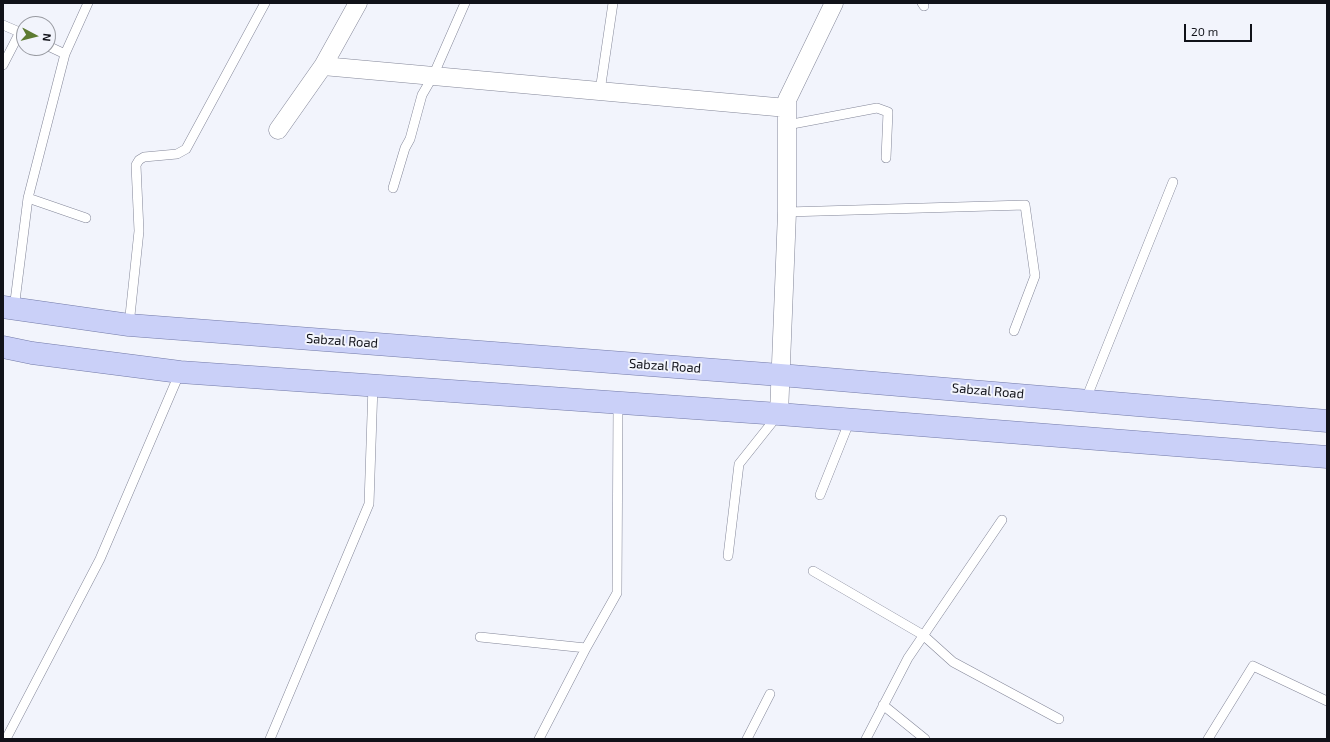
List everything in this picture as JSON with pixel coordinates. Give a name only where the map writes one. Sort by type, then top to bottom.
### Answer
[{"type":"main road","name":"Sabzal Road","points":[[8,308],[129,325],[1086,399],[1327,421]]},
{"type":"main road","points":[[3,347],[32,353],[180,372],[618,404],[779,414],[1327,457]]},
{"type":"street","points":[[278,130],[323,66],[358,3]]},
{"type":"street","points":[[779,414],[787,212],[787,100],[829,4]]},
{"type":"street","points":[[323,66],[600,91],[787,116]]},
{"type":"lane","points":[[8,308],[28,198],[65,54],[88,3]]},
{"type":"lane","points":[[129,325],[139,231],[136,165],[139,160],[144,157],[177,154],[186,149],[265,3]]},
{"type":"lane","points":[[393,188],[405,148],[410,139],[422,95],[433,76],[465,3]]},
{"type":"lane","points":[[600,91],[613,3]]},
{"type":"lane","points":[[3,24],[16,30]]},
{"type":"lane","points":[[3,65],[16,43]]},
{"type":"lane","points":[[56,50],[65,54]]},
{"type":"lane","points":[[787,116],[877,108],[888,112],[886,158]]},
{"type":"lane","points":[[1086,399],[1173,182]]},
{"type":"lane","points":[[28,198],[86,218]]},
{"type":"lane","points":[[787,212],[1025,205],[1035,276],[1014,331]]},
{"type":"lane","points":[[6,739],[100,559],[180,372]]},
{"type":"lane","points":[[270,739],[369,504],[373,385]]},
{"type":"lane","points":[[540,739],[586,648],[617,594],[618,404]]},
{"type":"lane","points":[[728,556],[739,464],[779,414]]},
{"type":"lane","points":[[820,495],[850,420]]},
{"type":"lane","points":[[866,739],[908,658],[1002,520]]},
{"type":"lane","points":[[813,571],[923,635],[953,662],[1059,719]]},
{"type":"lane","points":[[480,637],[586,648]]},
{"type":"lane","points":[[1208,739],[1253,666],[1327,701]]},
{"type":"lane","points":[[747,739],[770,694]]},
{"type":"lane","points":[[883,705],[925,739]]}]
